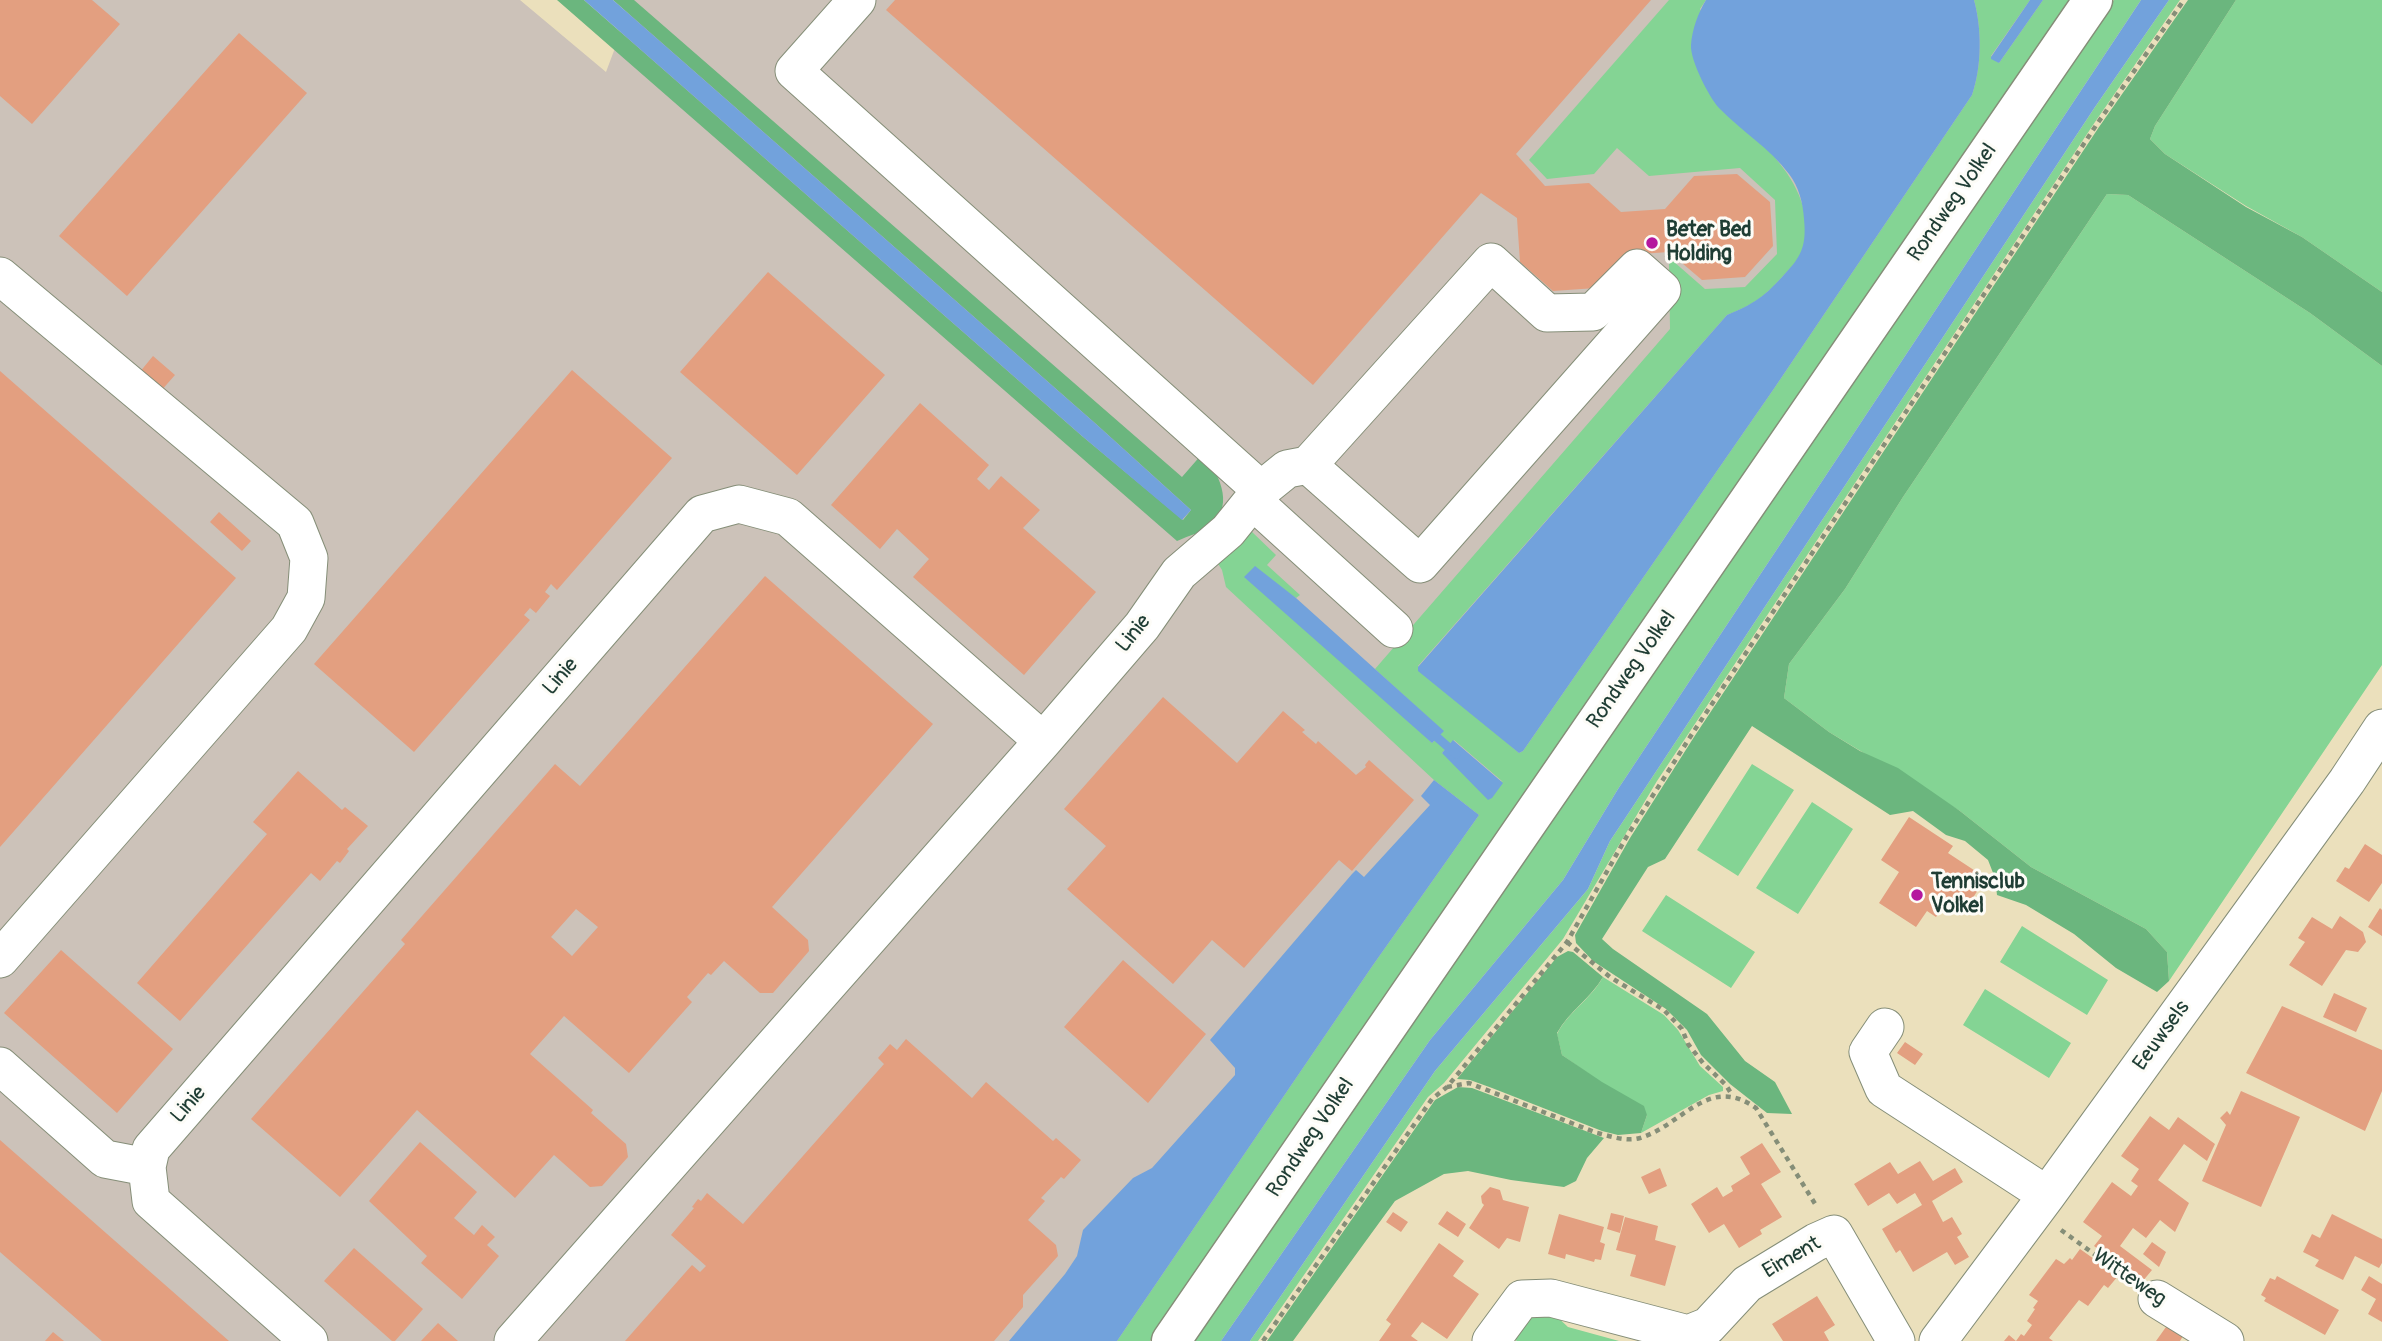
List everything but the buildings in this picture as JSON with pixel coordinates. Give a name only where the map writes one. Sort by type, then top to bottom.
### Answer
[{"type":"main road","name":"Rondweg Volkel","points":[[1171,1341],[2093,0]]},
{"type":"street","points":[[857,0],[794,71],[1257,495],[1394,629]]},
{"type":"street","points":[[1547,313],[1592,312],[1637,268],[1662,290],[1420,564],[1308,465],[1491,262],[1547,313],[1600,359]]},
{"type":"street","points":[[0,276],[295,523],[309,558],[306,598],[289,629],[0,959]]},
{"type":"street","name":"Linie","points":[[523,1337],[1142,626],[1179,573],[1228,531],[1257,495],[1287,469],[1308,465]]},
{"type":"street","name":"Linie","points":[[147,1167],[151,1149],[702,514],[739,504],[788,517],[1042,741]]},
{"type":"street","name":"Eeuwsels","points":[[1938,1341],[2347,781],[2382,728]]},
{"type":"street","points":[[1885,1027],[1868,1052],[1884,1089],[2041,1203]]},
{"type":"street","points":[[0,1066],[105,1159],[147,1167],[151,1201],[309,1341]]},
{"type":"street","name":"Eiment","points":[[1491,1341],[1522,1299],[1551,1298],[1687,1337],[1708,1326],[1747,1284],[1834,1234],[1896,1341]]},
{"type":"street","name":"Witteweg","points":[[2157,1299],[2225,1341]]},
{"type":"path","points":[[1263,1341],[1432,1099],[1447,1087],[1567,942],[1627,836],[1692,734],[2090,136],[2184,0]]},
{"type":"path","points":[[1567,942],[1610,977],[1664,1010],[1682,1029],[1688,1044],[1726,1085],[1732,1096]]},
{"type":"path","points":[[1447,1087],[1469,1083],[1616,1138],[1638,1138],[1706,1099],[1719,1095],[1745,1100],[1756,1108],[1834,1234]]},
{"type":"path","name":"Witteweg","points":[[2041,1203],[2157,1299]]},
{"type":"shaded area","points":[[0,0],[520,0],[606,72],[633,0],[2054,0],[1135,1341],[0,1341]]},
{"type":"green space","points":[[557,0],[584,0],[1082,436],[1183,520],[1191,510],[613,0],[634,0],[1182,477],[1202,454],[1214,469],[1222,488],[1219,516],[1204,529],[1177,541]]},
{"type":"green space","points":[[1669,0],[1706,0],[1700,9],[1776,159],[1796,189],[1805,213],[1806,237],[1798,260],[1771,289],[1745,307],[1727,315],[1418,666],[1519,753],[1523,751],[1773,390],[1972,95],[1980,48],[1974,0],[2030,0],[1991,56],[1999,63],[2043,0],[2072,0],[1150,1341],[1117,1341],[1373,965],[1479,815],[1434,780],[1226,587],[1217,562],[1251,531],[1276,555],[1267,565],[1300,595],[1296,598],[1280,587],[1432,743],[1436,739],[1446,748],[1442,753],[1503,782],[1454,740],[1449,744],[1439,736],[1443,731],[1375,669],[1670,329],[1669,264],[1673,261],[1705,289],[1745,287],[1777,254],[1775,200],[1740,168],[1649,176],[1617,148],[1594,174],[1547,179],[1529,160]]},
{"type":"green space","points":[[2114,0],[2141,0],[1618,789],[1563,880],[1430,1040],[1221,1341],[1191,1341]]},
{"type":"green space","points":[[2169,0],[2180,0],[2095,122],[1657,781],[1563,939],[1444,1083],[1428,1097],[1258,1341],[1250,1341],[1435,1071],[1588,889],[1610,841],[2095,107]]},
{"type":"green space","points":[[2188,0],[2236,0],[2155,126],[2150,139],[2165,154],[2246,207],[2302,237],[2382,292],[2382,366],[2310,313],[2128,195],[2107,194],[1903,497],[1845,589],[1789,664],[1784,698],[1829,732],[1860,751],[1898,768],[1960,811],[2031,867],[2146,929],[2167,952],[2169,981],[2157,992],[2116,968],[2074,934],[2026,905],[1997,895],[1995,878],[1988,860],[1965,841],[1946,835],[1913,811],[1890,815],[1752,726],[1665,859],[1648,867],[1602,939],[1707,1014],[1745,1061],[1775,1082],[1792,1114],[1767,1113],[1730,1084],[1701,1055],[1687,1030],[1666,1009],[1593,961],[1576,943],[1575,935],[1630,838],[1694,737],[2099,127]]},
{"type":"green space","points":[[2236,0],[2382,0],[2382,292],[2302,237],[2246,206],[2165,154],[2150,139],[2155,126]]},
{"type":"green space","points":[[2107,194],[2128,195],[2310,313],[2382,366],[2382,665],[2169,981],[2167,952],[2146,929],[2031,867],[1960,811],[1829,732],[1784,698],[1789,664],[1845,589],[1903,497]]},
{"type":"green space","points":[[1752,764],[1794,790],[1738,876],[1697,850]]},
{"type":"green space","points":[[1812,802],[1853,829],[1798,914],[1756,888]]},
{"type":"green space","points":[[1666,895],[1755,952],[1731,988],[1642,931]]},
{"type":"green space","points":[[2022,926],[2108,980],[2087,1015],[2000,962]]},
{"type":"green space","points":[[1568,951],[1573,952],[1603,977],[1557,1033],[1562,1055],[1644,1106],[1647,1115],[1641,1133],[1618,1135],[1602,1131],[1470,1080],[1457,1079],[1557,957]]},
{"type":"green space","points":[[1603,977],[1664,1015],[1678,1030],[1700,1066],[1723,1087],[1723,1091],[1709,1095],[1641,1133],[1647,1115],[1562,1055],[1557,1034]]},
{"type":"green space","points":[[1985,989],[2071,1043],[2049,1078],[1963,1025]]},
{"type":"green space","points":[[1458,1087],[1472,1088],[1604,1138],[1587,1158],[1576,1181],[1564,1187],[1468,1171],[1444,1174],[1395,1201],[1293,1341],[1267,1341],[1435,1100]]},
{"type":"green space","points":[[1553,1313],[1568,1327],[1619,1341],[1517,1341],[1512,1338],[1527,1317]]},
{"type":"water","points":[[584,0],[613,0],[1191,510],[1182,520],[1082,436]]},
{"type":"water","points":[[1706,0],[1974,0],[1980,48],[1978,72],[1972,95],[1773,390],[1523,751],[1519,753],[1418,671],[1418,667],[1727,315],[1747,306],[1769,290],[1795,262],[1803,245],[1803,207],[1792,179],[1773,156],[1719,108],[1697,69],[1691,45],[1700,10]]},
{"type":"water","points":[[2030,0],[2043,0],[1999,63],[1991,59],[1991,57]]},
{"type":"water","points":[[2141,0],[2169,0],[2095,107],[1610,841],[1588,889],[1435,1071],[1250,1341],[1221,1341],[1430,1040],[1563,880],[1618,789]]},
{"type":"water","points":[[1255,566],[1296,598],[1444,731],[1432,743],[1244,577]]},
{"type":"water","points":[[1453,740],[1503,783],[1492,798],[1488,800],[1442,753]]},
{"type":"water","points":[[1434,780],[1479,815],[1373,965],[1117,1341],[1009,1341],[1077,1256],[1083,1230],[1133,1178],[1152,1168],[1235,1075],[1235,1068],[1210,1040],[1352,874],[1356,870],[1364,877],[1430,805],[1421,796]]},
{"type":"waterway","points":[[1430,731],[1456,754]]},
{"type":"place","name":"Beter Bed Holding","points":[[1652,243]]},
{"type":"place","name":"Tennisclub Volkel","points":[[1917,895]]}]
